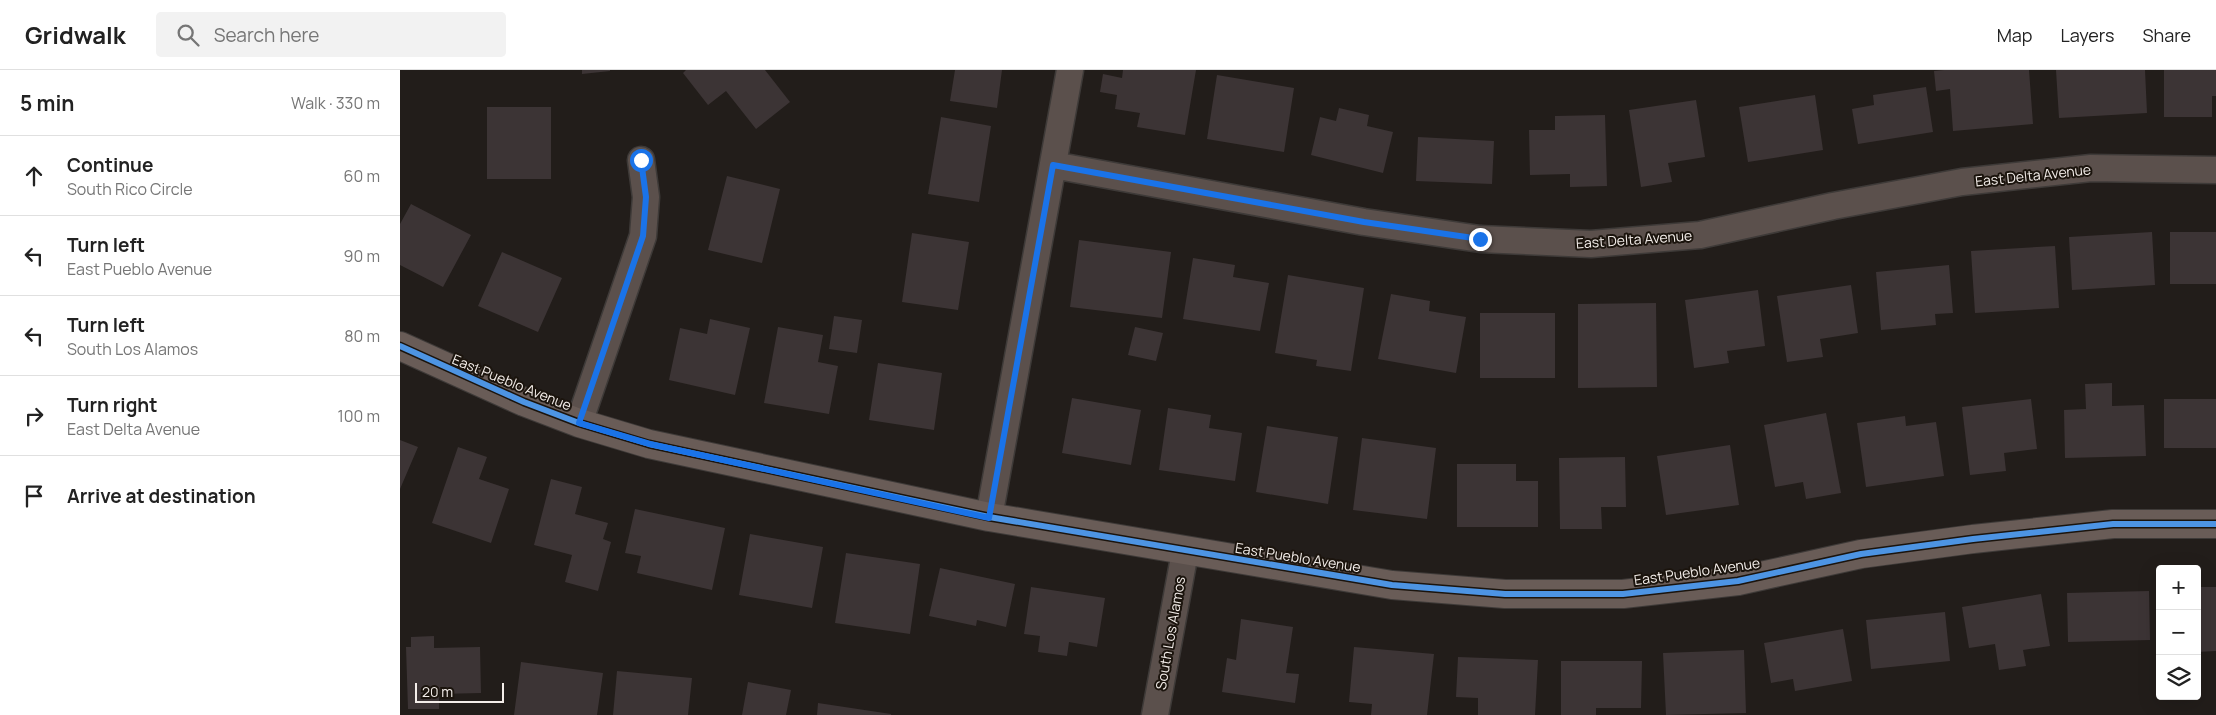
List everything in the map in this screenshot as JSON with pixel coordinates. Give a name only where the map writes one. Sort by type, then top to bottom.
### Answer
[{"type":"street","points":[[989,518],[1070,70]]},
{"type":"street","points":[[579,423],[643,236],[646,197],[641,160]]},
{"type":"street","name":"East Delta Avenue","points":[[1053,165],[1364,222],[1480,239],[1591,244],[1700,235],[1833,206],[1962,182],[2091,168],[2216,170]]},
{"type":"street","name":"East Pueblo Avenue","points":[[400,346],[482,384],[579,423],[650,444],[989,518],[1392,585],[1505,594],[1623,594],[1738,581],[1861,554],[1972,539],[2112,524],[2216,524]]},
{"type":"street","name":"South Los Alamos","points":[[1155,715],[1185,552]]},
{"type":"building","points":[[582,70],[610,70],[610,71],[582,74]]},
{"type":"building","points":[[686,70],[765,70],[790,102],[756,129],[726,91],[708,105],[683,73]]},
{"type":"building","points":[[955,70],[1002,70],[997,108],[950,101]]},
{"type":"building","points":[[1123,70],[1196,70],[1185,135],[1137,127],[1140,113],[1115,109],[1117,95],[1100,92],[1103,74],[1122,78]]},
{"type":"building","points":[[2029,70],[2033,124],[1953,131],[1950,89],[1936,91],[1934,71]]},
{"type":"building","points":[[2056,70],[2145,70],[2147,113],[2059,118]]},
{"type":"building","points":[[2164,70],[2216,70],[2216,96],[2212,96],[2212,117],[2164,117]]},
{"type":"building","points":[[1217,75],[1294,88],[1284,152],[1207,139]]},
{"type":"building","points":[[1926,87],[1933,132],[1858,144],[1852,109],[1874,105],[1873,95]]},
{"type":"building","points":[[1815,95],[1823,150],[1748,162],[1739,107]]},
{"type":"building","points":[[1696,100],[1705,157],[1668,163],[1672,182],[1641,187],[1629,110]]},
{"type":"building","points":[[487,107],[551,107],[551,179],[487,179]]},
{"type":"building","points":[[1339,108],[1369,115],[1367,126],[1393,132],[1383,173],[1311,155],[1320,117],[1336,121]]},
{"type":"building","points":[[1605,115],[1607,186],[1570,187],[1570,174],[1530,175],[1529,130],[1555,130],[1555,116]]},
{"type":"building","points":[[941,117],[991,126],[979,202],[928,194]]},
{"type":"building","points":[[1418,137],[1494,141],[1492,184],[1416,181]]},
{"type":"building","points":[[727,176],[780,189],[762,263],[708,250]]},
{"type":"building","points":[[411,204],[471,235],[443,287],[400,265],[400,224]]},
{"type":"building","points":[[2152,232],[2155,285],[2072,290],[2069,237]]},
{"type":"building","points":[[2170,232],[2216,232],[2216,284],[2170,284]]},
{"type":"building","points":[[912,233],[969,242],[958,310],[902,302]]},
{"type":"building","points":[[1079,240],[1171,252],[1162,318],[1070,307]]},
{"type":"building","points":[[2055,246],[2059,308],[1975,313],[1971,251]]},
{"type":"building","points":[[502,252],[562,278],[538,332],[478,306]]},
{"type":"building","points":[[1193,258],[1235,265],[1233,277],[1269,283],[1260,331],[1183,319]]},
{"type":"building","points":[[1949,265],[1953,313],[1935,314],[1936,325],[1881,330],[1876,272]]},
{"type":"building","points":[[1288,275],[1364,288],[1351,371],[1316,366],[1317,360],[1275,353]]},
{"type":"building","points":[[1851,285],[1858,333],[1820,339],[1823,357],[1787,362],[1777,296]]},
{"type":"building","points":[[1758,290],[1765,346],[1727,351],[1729,363],[1694,368],[1685,300]]},
{"type":"building","points":[[1391,294],[1430,301],[1429,311],[1466,317],[1456,373],[1378,359]]},
{"type":"building","points":[[1656,303],[1657,387],[1578,388],[1578,304]]},
{"type":"building","points":[[1480,313],[1555,313],[1555,378],[1480,378]]},
{"type":"building","points":[[834,316],[862,320],[857,353],[829,349]]},
{"type":"building","points":[[710,319],[750,328],[735,395],[669,380],[680,328],[707,334]]},
{"type":"building","points":[[778,327],[823,335],[818,362],[838,366],[829,414],[764,403]]},
{"type":"building","points":[[1135,327],[1163,333],[1156,361],[1128,355]]},
{"type":"building","points":[[878,363],[942,373],[934,430],[869,420]]},
{"type":"building","points":[[2112,383],[2112,406],[2144,405],[2146,456],[2065,458],[2064,410],[2086,409],[2085,384]]},
{"type":"building","points":[[1072,398],[1141,410],[1131,465],[1062,453]]},
{"type":"building","points":[[2031,399],[2037,449],[2004,453],[2006,471],[1970,475],[1962,407]]},
{"type":"building","points":[[2164,399],[2216,399],[2216,448],[2164,448]]},
{"type":"building","points":[[1168,408],[1211,415],[1209,428],[1242,433],[1235,481],[1159,470]]},
{"type":"building","points":[[1826,413],[1841,493],[1806,499],[1803,482],[1775,487],[1764,425]]},
{"type":"building","points":[[1905,416],[1906,426],[1936,422],[1944,476],[1866,487],[1857,423]]},
{"type":"building","points":[[1267,426],[1338,437],[1328,504],[1256,492]]},
{"type":"building","points":[[1362,438],[1436,448],[1427,519],[1353,510]]},
{"type":"building","points":[[400,440],[418,447],[400,489]]},
{"type":"building","points":[[1730,445],[1739,505],[1666,515],[1657,456]]},
{"type":"building","points":[[458,447],[487,457],[479,479],[509,489],[491,543],[432,523]]},
{"type":"building","points":[[1625,457],[1626,507],[1601,507],[1602,529],[1560,529],[1559,458]]},
{"type":"building","points":[[1457,464],[1516,464],[1516,481],[1538,481],[1538,527],[1457,527]]},
{"type":"building","points":[[551,479],[582,487],[575,514],[608,523],[603,539],[611,542],[598,591],[565,582],[572,555],[534,545]]},
{"type":"building","points":[[635,509],[725,528],[712,590],[637,573],[641,556],[625,553]]},
{"type":"building","points":[[750,534],[823,547],[812,608],[739,595]]},
{"type":"building","points":[[846,553],[920,564],[910,634],[835,623]]},
{"type":"building","points":[[940,568],[1015,584],[1006,627],[977,620],[976,626],[929,616]]},
{"type":"building","points":[[1031,587],[1105,598],[1097,647],[1069,642],[1067,656],[1038,652],[1040,636],[1024,634]]},
{"type":"building","points":[[2201,587],[2216,587],[2216,651],[2201,652]]},
{"type":"building","points":[[2149,591],[2150,640],[2068,642],[2067,593]]},
{"type":"building","points":[[2041,594],[2050,646],[2023,650],[2026,666],[1999,670],[1995,644],[1969,648],[1962,607]]},
{"type":"building","points":[[1945,612],[1950,661],[1871,669],[1866,620]]},
{"type":"building","points":[[1241,619],[1293,627],[1286,673],[1299,674],[1295,703],[1222,692],[1227,658],[1236,660]]},
{"type":"building","points":[[1843,629],[1852,681],[1795,691],[1793,679],[1771,683],[1764,643]]},
{"type":"building","points":[[434,636],[434,648],[480,647],[481,693],[439,694],[439,709],[408,709],[406,647],[411,647],[411,637]]},
{"type":"building","points":[[1354,647],[1434,654],[1427,715],[1371,715],[1372,704],[1349,702]]},
{"type":"building","points":[[1744,650],[1746,713],[1666,715],[1663,653]]},
{"type":"building","points":[[1458,657],[1538,660],[1535,715],[1478,715],[1478,698],[1456,697]]},
{"type":"building","points":[[1561,661],[1642,661],[1641,708],[1596,708],[1596,715],[1561,715]]},
{"type":"building","points":[[521,662],[603,673],[597,715],[514,715]]},
{"type":"building","points":[[617,671],[692,678],[688,715],[613,715]]},
{"type":"building","points":[[748,682],[791,690],[786,715],[742,715]]},
{"type":"building","points":[[818,703],[891,714],[891,715],[817,715]]},
{"type":"cycle path","points":[[400,346],[524,402],[579,423],[649,444],[989,517],[1392,585],[1505,594],[1623,594],[1738,581],[1861,554],[1973,539],[2113,524],[2216,524]]},
{"type":"route","points":[[641,160],[646,197],[646,218],[643,236],[579,423],[650,444],[989,518],[1053,165],[1364,222],[1480,239]]}]
